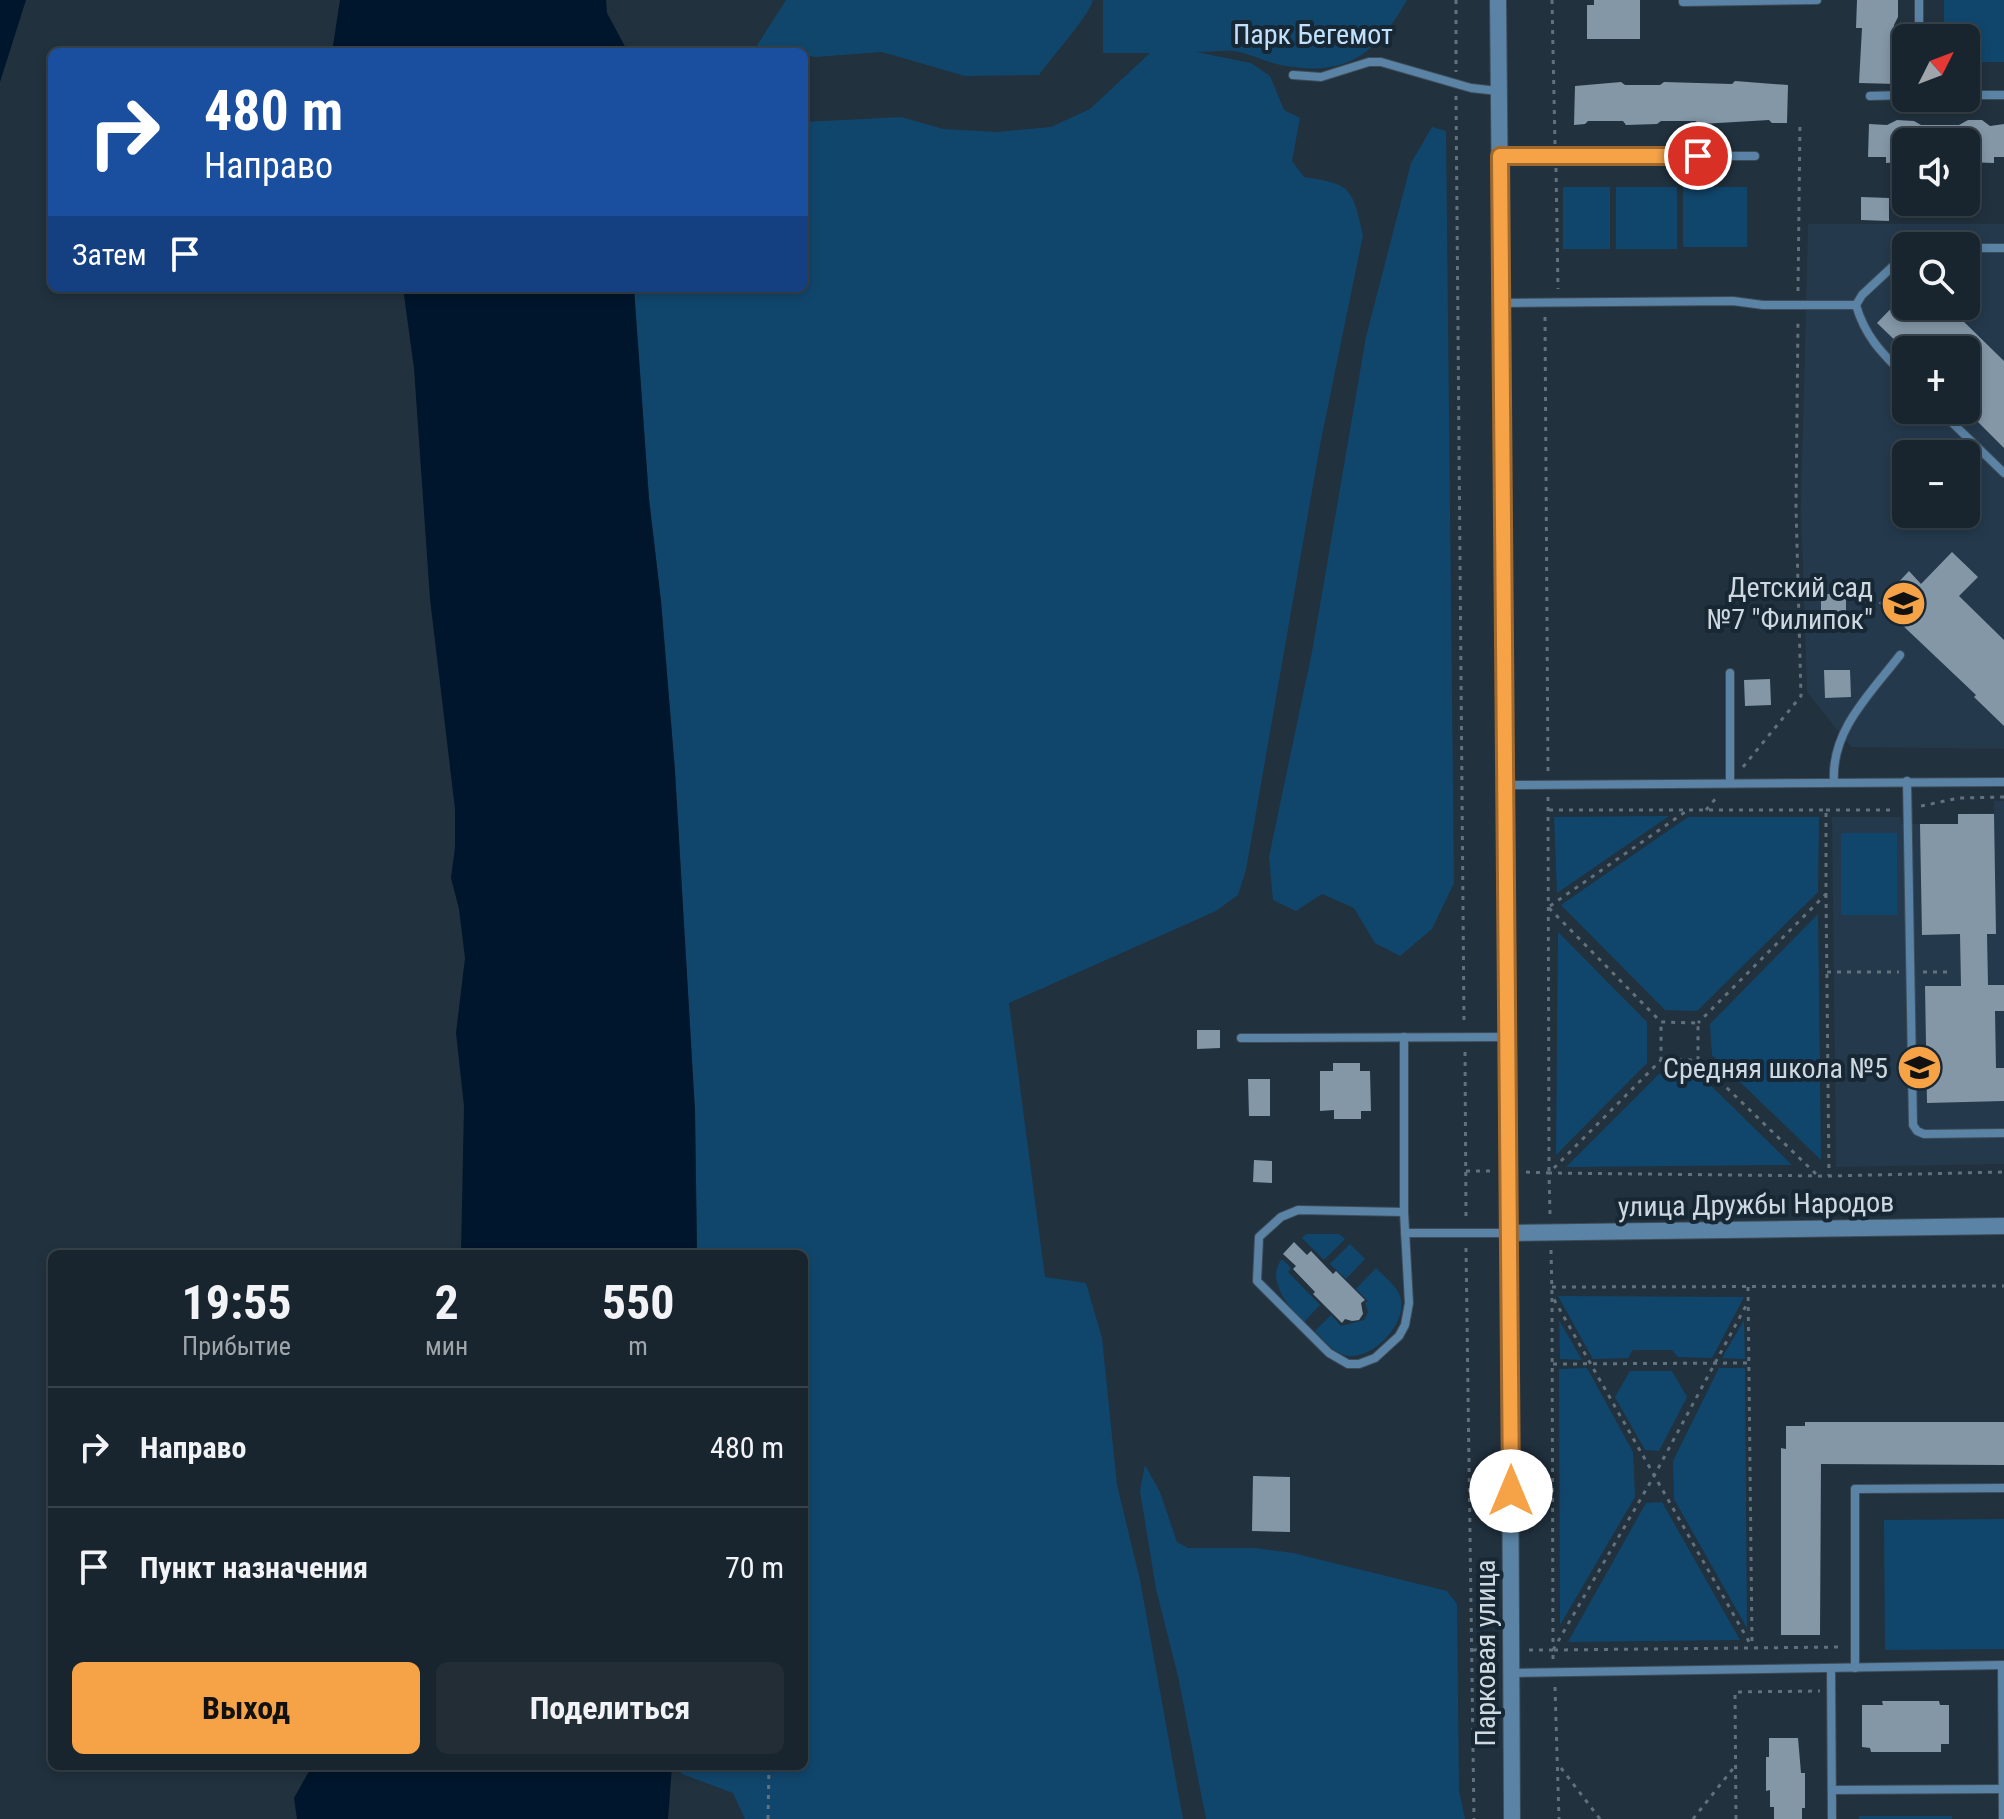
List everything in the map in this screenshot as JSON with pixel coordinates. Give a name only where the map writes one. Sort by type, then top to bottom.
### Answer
[{"type":"street","name":"Парковая улица","points":[[1498,0],[1512,1819]]},
{"type":"street","name":"улица Дружбы Народов","points":[[1509,1233],[2004,1226]]},
{"type":"lane","points":[[1683,0],[1817,0]]},
{"type":"lane","points":[[1919,0],[1919,24]]},
{"type":"lane","points":[[1293,75],[1321,77],[1369,62],[1381,62],[1456,84],[1499,91]]},
{"type":"lane","points":[[1870,96],[1892,95]]},
{"type":"lane","points":[[1980,95],[2004,95]]},
{"type":"lane","points":[[1500,156],[1755,156]]},
{"type":"lane","points":[[1980,248],[2004,248]]},
{"type":"lane","points":[[1892,267],[1862,295],[1856,305],[1860,321],[1873,345],[1892,363]]},
{"type":"lane","points":[[1501,303],[1733,301],[1856,305]]},
{"type":"lane","points":[[1953,424],[2004,473]]},
{"type":"lane","points":[[1834,781],[1834,758],[1845,728],[1900,655]]},
{"type":"lane","points":[[1730,673],[1730,782]]},
{"type":"lane","points":[[1907,781],[1913,1125],[1924,1134],[2004,1133]]},
{"type":"lane","points":[[1506,785],[2004,782]]},
{"type":"lane","points":[[1404,1037],[1404,1212],[1408,1315],[1399,1336],[1367,1362],[1348,1364],[1337,1360],[1257,1281],[1259,1237],[1289,1212],[1298,1210],[1404,1212]]},
{"type":"lane","points":[[1241,1038],[1508,1037]]},
{"type":"lane","points":[[1405,1233],[1509,1233]]},
{"type":"lane","points":[[1855,1668],[1855,1489],[2004,1488]]},
{"type":"lane","points":[[1510,1673],[2003,1666],[2003,1819]]},
{"type":"lane","points":[[1831,1668],[1832,1819]]},
{"type":"lane","points":[[1832,1790],[2002,1789]]},
{"type":"path","points":[[1456,0],[1474,1819]]},
{"type":"path","points":[[1706,810],[1801,696],[1796,508],[1800,123]]},
{"type":"path","points":[[1545,314],[1553,1650],[1654,1476],[1748,1302]]},
{"type":"path","points":[[1549,810],[1826,810],[1829,1176]]},
{"type":"path","points":[[1549,907],[1688,810]]},
{"type":"path","points":[[1698,1060],[1698,1023],[1826,894]]},
{"type":"path","points":[[1549,907],[1661,1022],[1698,1023]]},
{"type":"path","points":[[1827,972],[1947,972]]},
{"type":"path","points":[[1549,1173],[1661,1060],[1661,1022]]},
{"type":"path","points":[[1661,1060],[1698,1060],[1816,1175]]},
{"type":"path","points":[[1549,1173],[1829,1176],[2004,1172]]},
{"type":"path","points":[[1552,1287],[2004,1286]]},
{"type":"path","points":[[1552,1296],[1752,1647],[1748,1287]]},
{"type":"path","points":[[1553,1364],[1750,1363]]},
{"type":"path","points":[[1736,1819],[1735,1692],[1820,1691]]},
{"type":"path","points":[[1559,1766],[1600,1819]]},
{"type":"path","points":[[1693,1819],[1735,1766]]},
{"type":"path","points":[[768,1819],[769,1770]]},
{"type":"shaded area","points":[[0,0],[26,0],[0,82]]},
{"type":"shaded area","points":[[340,0],[606,0],[607,13],[626,48],[333,48]]},
{"type":"shaded area","points":[[1808,224],[2004,224],[2004,749],[1851,747],[1807,692],[1801,506]]},
{"type":"shaded area","points":[[404,292],[634,292],[649,499],[675,771],[695,1111],[697,1250],[461,1250],[464,1106],[456,1033],[465,958],[459,909],[451,878],[455,809],[430,599],[414,368]]},
{"type":"shaded area","name":"Средняя школа №5","points":[[1994,801],[2004,801],[2004,1164],[1836,1167],[1832,817],[1901,817],[1902,824],[1958,824],[1958,814],[1994,813]]},
{"type":"shaded area","points":[[310,1770],[672,1770],[668,1819],[297,1819],[294,1798]]},
{"type":"green space","points":[[786,0],[1093,0],[1039,75],[965,76],[882,52],[815,57],[808,56],[808,48],[756,47]]},
{"type":"green space","name":"Парк Бегемот","points":[[1103,0],[1407,0],[1384,35],[1371,48],[1342,64],[1304,68],[1275,64],[1233,51],[1196,52],[1251,63],[1270,76],[1284,110],[1300,118],[1292,161],[1304,177],[1332,182],[1347,191],[1356,207],[1363,235],[1320,445],[1246,870],[1238,895],[1216,911],[1009,1003],[1045,1277],[1086,1283],[1102,1338],[1117,1485],[1140,1580],[1183,1819],[745,1819],[733,1793],[682,1774],[679,1770],[808,1770],[808,1250],[697,1250],[695,1111],[675,771],[649,499],[634,292],[808,292],[808,122],[901,117],[943,129],[997,132],[1051,127],[1090,109],[1150,53],[1103,53]]},
{"type":"green space","points":[[1944,0],[2004,0],[2004,62],[1980,62],[1980,24],[1944,24]]},
{"type":"green space","points":[[1432,127],[1446,131],[1454,883],[1432,929],[1400,956],[1375,943],[1354,908],[1322,894],[1296,911],[1273,900],[1269,857],[1312,652],[1366,337],[1411,163]]},
{"type":"green space","points":[[1563,187],[1610,187],[1610,249],[1563,249]]},
{"type":"green space","points":[[1616,187],[1677,187],[1677,249],[1616,249]]},
{"type":"green space","points":[[1683,187],[1747,187],[1747,247],[1683,247]]},
{"type":"green space","points":[[1669,816],[1557,893],[1554,817]]},
{"type":"green space","points":[[1688,817],[1819,817],[1818,892],[1697,1011],[1665,1010],[1561,905]]},
{"type":"green space","points":[[1841,833],[1897,833],[1897,915],[1841,915]]},
{"type":"green space","points":[[1818,914],[1821,1160],[1712,1055],[1710,1024]]},
{"type":"green space","points":[[1558,932],[1647,1022],[1647,1063],[1556,1155]]},
{"type":"green space","points":[[1659,1074],[1700,1075],[1792,1165],[1566,1167]]},
{"type":"green space","points":[[1306,1234],[1339,1234],[1345,1239],[1324,1260],[1302,1238]]},
{"type":"green space","points":[[1350,1244],[1365,1259],[1346,1279],[1330,1264]]},
{"type":"green space","points":[[1282,1259],[1291,1268],[1288,1272],[1320,1305],[1304,1322],[1281,1293],[1276,1276]]},
{"type":"green space","points":[[1376,1268],[1400,1296],[1400,1316],[1388,1336],[1370,1351],[1345,1355],[1331,1347],[1315,1331],[1331,1315],[1341,1326],[1364,1320],[1368,1312],[1365,1303],[1368,1301],[1356,1289]]},
{"type":"green space","points":[[1558,1296],[1744,1297],[1712,1358],[1678,1357],[1672,1350],[1633,1350],[1628,1358],[1593,1359]]},
{"type":"green space","points":[[1559,1320],[1582,1360],[1560,1359]]},
{"type":"green space","points":[[1744,1320],[1745,1359],[1722,1358]]},
{"type":"green space","points":[[1587,1368],[1633,1452],[1635,1497],[1560,1625],[1559,1369]]},
{"type":"green space","points":[[1719,1368],[1745,1368],[1747,1628],[1674,1499],[1673,1461]]},
{"type":"green space","points":[[1630,1371],[1672,1371],[1687,1397],[1659,1451],[1645,1450],[1615,1397]]},
{"type":"green space","points":[[1145,1465],[1160,1492],[1177,1542],[1188,1548],[1256,1548],[1293,1553],[1447,1591],[1457,1604],[1459,1791],[1465,1819],[1206,1819],[1178,1676],[1156,1589],[1140,1491]]},
{"type":"green space","points":[[1662,1502],[1740,1640],[1568,1642],[1646,1503]]},
{"type":"green space","points":[[2004,1519],[2004,1649],[1885,1650],[1884,1520]]},
{"type":"green space","points":[[1859,1816],[1952,1816],[1952,1819],[1859,1819]]},
{"type":"building","points":[[1594,0],[1640,0],[1640,39],[1587,39],[1587,5],[1594,5]]},
{"type":"building","points":[[1857,0],[1898,0],[1898,17],[1892,24],[1892,84],[1859,83],[1862,28],[1856,28]]},
{"type":"building","points":[[1735,81],[1788,85],[1787,123],[1772,123],[1769,120],[1701,124],[1695,121],[1661,121],[1657,124],[1626,125],[1623,121],[1588,121],[1574,125],[1575,86],[1621,82],[1625,85],[1660,85],[1664,82],[1732,84]]},
{"type":"building","points":[[1897,120],[1914,121],[1921,125],[1959,125],[1968,120],[1982,120],[1990,126],[2004,124],[2004,157],[1994,157],[1994,163],[1980,162],[1980,128],[1892,128],[1892,163],[1886,163],[1886,157],[1868,157],[1869,124],[1887,125]]},
{"type":"building","points":[[1861,197],[1889,198],[1889,221],[1861,220]]},
{"type":"building","points":[[1892,307],[1892,320],[1962,320],[1978,336],[1892,337],[1877,323]]},
{"type":"building","points":[[1980,338],[2004,361],[2004,448],[1980,424]]},
{"type":"building","points":[[1952,552],[1978,577],[1959,596],[2004,640],[2004,726],[1974,697],[1976,695],[1879,603],[1909,571],[1921,584]]},
{"type":"building","points":[[1821,594],[1846,594],[1846,621],[1821,622]]},
{"type":"building","points":[[1824,670],[1850,670],[1851,697],[1825,698]]},
{"type":"building","points":[[1770,679],[1771,705],[1745,706],[1744,680]]},
{"type":"building","points":[[1958,814],[1994,814],[1996,934],[1987,934],[1988,985],[2004,985],[2004,1011],[1995,1011],[1996,1068],[2004,1068],[2004,1101],[1927,1103],[1925,986],[1961,986],[1960,934],[1922,935],[1920,824],[1958,824]]},
{"type":"building","points":[[1197,1030],[1220,1030],[1220,1048],[1197,1049]]},
{"type":"building","points":[[1333,1063],[1360,1063],[1360,1071],[1370,1071],[1371,1111],[1361,1111],[1361,1119],[1334,1119],[1334,1110],[1320,1111],[1320,1071],[1333,1071]]},
{"type":"building","points":[[1248,1079],[1270,1079],[1270,1116],[1249,1116]]},
{"type":"building","points":[[1254,1160],[1272,1161],[1272,1183],[1253,1182]]},
{"type":"building","points":[[1294,1242],[1307,1255],[1311,1251],[1333,1274],[1336,1271],[1365,1300],[1361,1303],[1363,1314],[1359,1320],[1345,1319],[1342,1323],[1313,1294],[1315,1292],[1293,1269],[1296,1266],[1283,1254]]},
{"type":"building","points":[[1805,1422],[2004,1422],[2004,1465],[1821,1464],[1820,1635],[1781,1635],[1781,1448],[1786,1449],[1786,1426],[1805,1426]]},
{"type":"building","points":[[1253,1476],[1290,1477],[1290,1532],[1252,1531]]},
{"type":"building","points":[[1882,1701],[1939,1701],[1940,1705],[1949,1705],[1949,1744],[1941,1744],[1941,1752],[1871,1752],[1870,1748],[1862,1747],[1862,1705],[1883,1705]]},
{"type":"building","points":[[1769,1738],[1798,1738],[1801,1773],[1805,1773],[1802,1819],[1774,1819],[1770,1790],[1766,1791]]},
{"type":"place","name":"Детский сад №7 \"Филипок\"","points":[[1904,603]]},
{"type":"place","name":"Средняя школа №5","points":[[1919,1068]]},
{"type":"route","points":[[1511,1491],[1500,156],[1698,156]]}]
